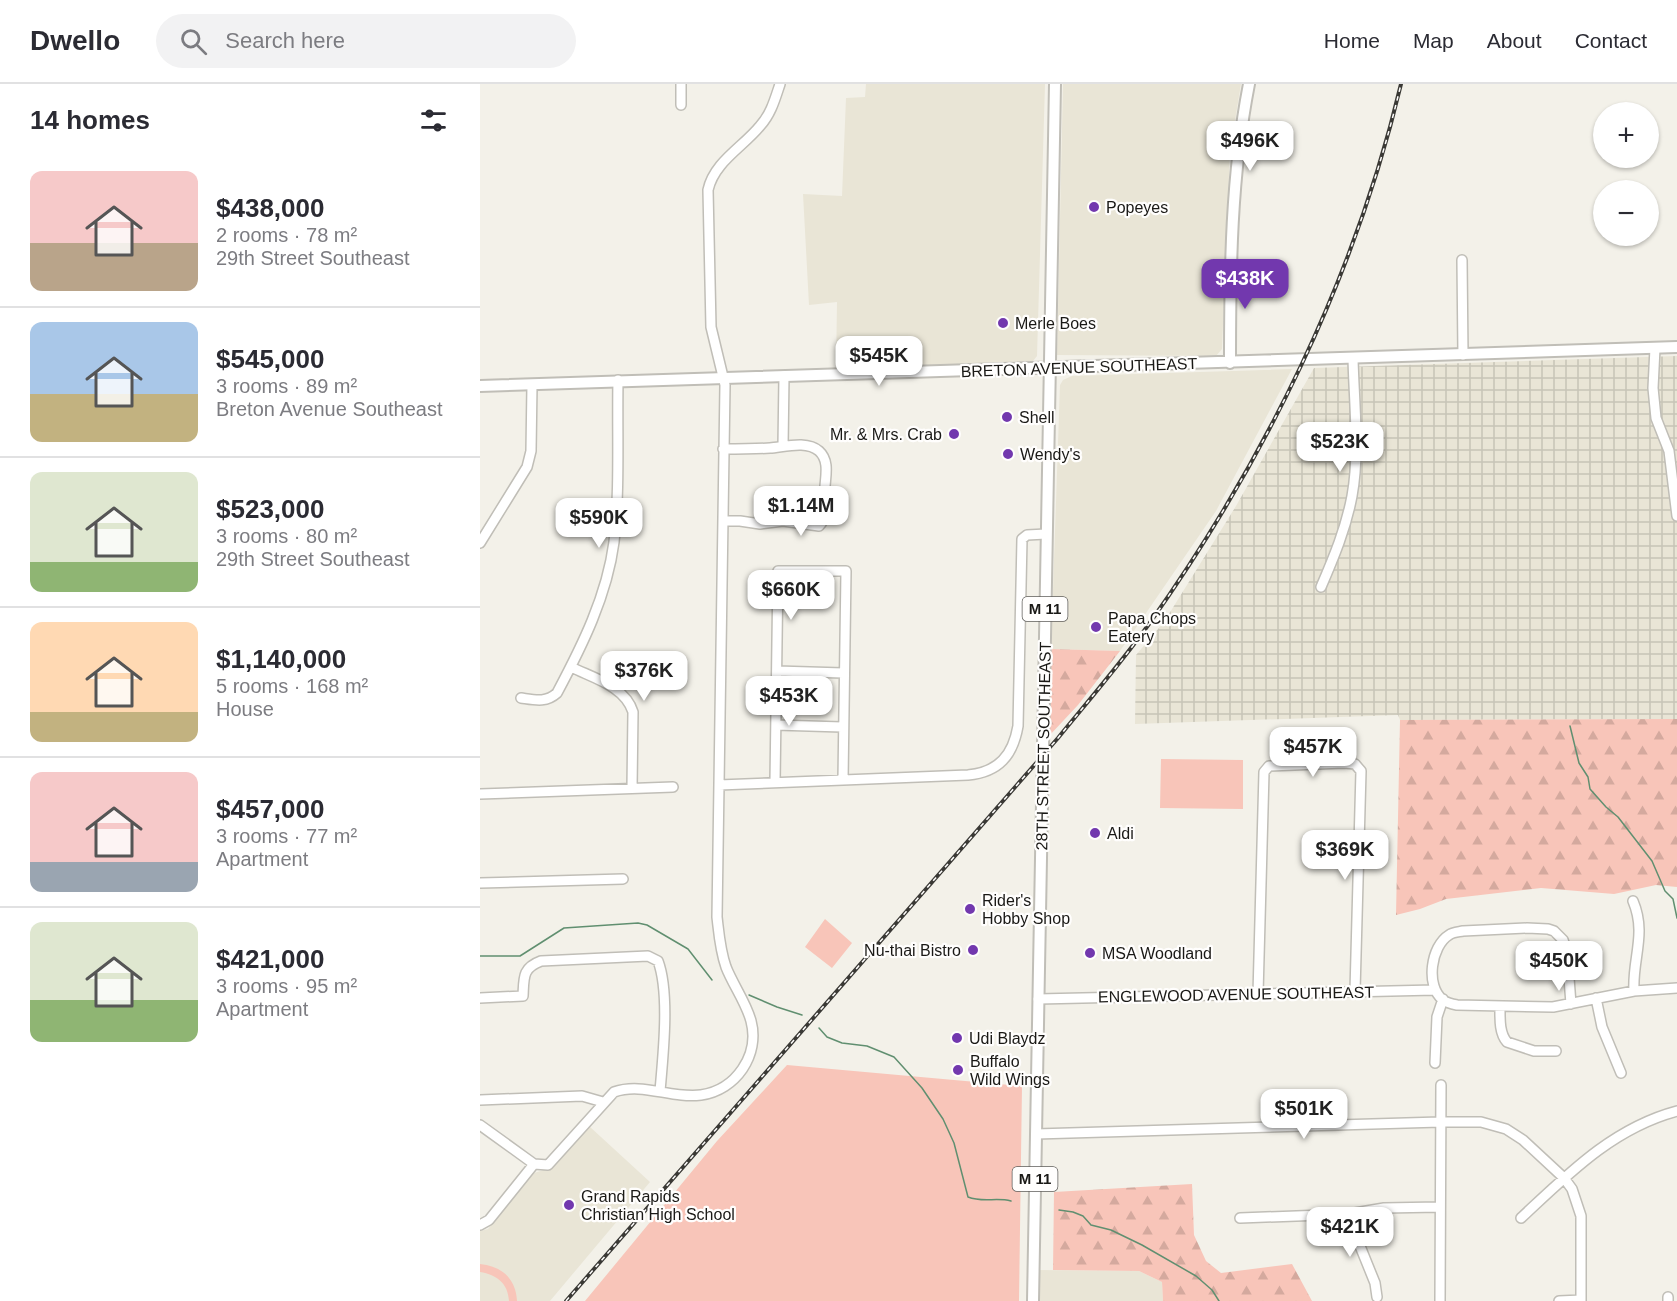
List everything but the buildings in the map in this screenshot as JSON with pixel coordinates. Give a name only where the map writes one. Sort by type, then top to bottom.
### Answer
[{"type":"main road","name":"28TH STREET SOUTHEAST","points":[[1033,1301],[1055,84]]},
{"type":"main road","points":[[1230,363],[1234,190],[1239,140],[1250,84]]},
{"type":"main road","name":"BRETON AVENUE SOUTHEAST","points":[[480,386],[1677,347]]},
{"type":"street","points":[[681,84],[681,105]]},
{"type":"street","points":[[480,1125],[534,1164],[548,1165],[614,1092],[627,1088],[694,1095],[718,1089],[732,1081],[743,1068],[752,1045],[752,1022],[726,966],[719,939],[717,917],[725,388],[711,327],[708,190],[713,174],[769,114],[780,84]]},
{"type":"street","points":[[1462,260],[1463,355]]},
{"type":"street","points":[[1655,348],[1653,388],[1656,418],[1669,451],[1677,516]]},
{"type":"street","points":[[1321,587],[1344,529],[1352,494],[1355,457],[1353,358]]},
{"type":"street","points":[[783,446],[784,376]]},
{"type":"street","points":[[521,698],[536,700],[552,698],[557,693],[589,629],[602,593],[614,544],[618,380]]},
{"type":"street","points":[[480,543],[527,467],[531,451],[532,385]]},
{"type":"street","points":[[723,449],[803,446],[819,450],[826,465],[824,517],[819,526],[783,521],[760,524],[723,521]]},
{"type":"street","points":[[719,784],[978,774],[995,766],[1007,756],[1015,741],[1017,726],[1022,539],[1027,535],[1046,534]]},
{"type":"street","points":[[776,782],[778,571],[846,571],[843,780]]},
{"type":"street","points":[[571,667],[621,692],[629,700],[633,712],[632,788]]},
{"type":"street","points":[[777,671],[843,673]]},
{"type":"street","points":[[776,725],[842,727]]},
{"type":"street","points":[[1258,994],[1263,778],[1266,769],[1275,766],[1344,763],[1355,764],[1361,771],[1355,991]]},
{"type":"street","points":[[480,794],[673,787]]},
{"type":"street","points":[[480,883],[623,879]]},
{"type":"street","points":[[1633,901],[1638,914],[1640,932],[1633,979],[1634,991]]},
{"type":"street","points":[[1571,1004],[1565,946],[1558,934],[1548,929],[1463,931],[1450,934],[1438,949],[1432,976],[1435,990],[1443,999],[1456,1005],[1553,1007],[1571,1004],[1634,991],[1677,988]]},
{"type":"street","points":[[480,998],[523,996],[526,970],[541,961],[648,956],[658,961],[663,975],[664,1048],[660,1091]]},
{"type":"street","name":"ENGLEWOOD AVENUE SOUTHEAST","points":[[1038,999],[1435,990]]},
{"type":"street","points":[[1596,998],[1602,1027],[1621,1072]]},
{"type":"street","points":[[1435,1063],[1437,1017],[1443,999]]},
{"type":"street","points":[[1500,1006],[1504,1040],[1534,1051],[1556,1051]]},
{"type":"street","points":[[1440,1301],[1441,1085]]},
{"type":"street","points":[[480,1100],[582,1096],[603,1102]]},
{"type":"street","points":[[1521,1218],[1578,1164],[1618,1135],[1677,1110]]},
{"type":"street","points":[[1036,1134],[1440,1122],[1481,1122],[1506,1129],[1523,1140],[1564,1178],[1572,1189],[1581,1216],[1581,1301],[1559,1301]]},
{"type":"street","points":[[480,1225],[489,1221],[534,1164]]},
{"type":"street","points":[[1240,1218],[1356,1213],[1384,1208],[1439,1207]]},
{"type":"street","points":[[1356,1213],[1360,1245],[1376,1283],[1377,1297]]},
{"type":"shaded area","points":[[866,84],[1045,84],[1037,356],[1033,361],[836,369],[837,302],[809,305],[803,194],[842,196],[846,98],[865,97]]},
{"type":"shaded area","points":[[1063,84],[1241,84],[1230,151],[1222,349],[1216,356],[1057,355]]},
{"type":"shaded area","points":[[1677,356],[1677,719],[1400,720],[1398,715],[1135,724],[1136,655],[1164,622],[1236,506],[1314,368]]},
{"type":"shaded area","points":[[1292,369],[1216,511],[1120,651],[1051,649],[1060,385],[1063,380],[1072,376]]},
{"type":"shaded area","name":"Grand Rapids Christian High School","points":[[589,1126],[650,1182],[550,1301],[480,1301],[480,1231],[488,1229],[534,1173],[554,1167]]},
{"type":"shaded area","points":[[1037,1270],[1139,1271],[1162,1282],[1163,1301],[1036,1301]]},
{"type":"green space","points":[[1051,649],[1120,651],[1078,705],[1049,736]]},
{"type":"green space","points":[[1677,719],[1677,887],[1656,885],[1614,894],[1541,888],[1446,899],[1396,915],[1400,720]]},
{"type":"green space","points":[[1161,759],[1243,760],[1243,809],[1160,808]]},
{"type":"green space","points":[[825,919],[852,943],[832,968],[805,947]]},
{"type":"green space","points":[[787,1065],[1022,1086],[1019,1301],[585,1301],[717,1141]]},
{"type":"green space","points":[[1192,1184],[1194,1235],[1206,1261],[1221,1273],[1292,1264],[1312,1301],[1163,1301],[1162,1282],[1139,1271],[1053,1270],[1054,1192]]},
{"type":"green space","points":[[480,1264],[501,1271],[511,1280],[517,1301],[509,1301],[506,1289],[500,1281],[492,1275],[480,1272]]},
{"type":"waterway","points":[[1570,726],[1579,763],[1588,777],[1590,789],[1618,817],[1652,861],[1665,891],[1673,899],[1677,918]]},
{"type":"waterway","points":[[480,956],[520,956],[564,928],[638,923],[647,925],[688,949],[712,980]]},
{"type":"waterway","points":[[749,995],[802,1015]]},
{"type":"waterway","points":[[819,1028],[827,1037],[842,1043],[867,1046],[894,1057],[922,1088],[943,1119],[954,1143],[968,1197],[979,1200],[1011,1201]]},
{"type":"waterway","points":[[1059,1210],[1083,1216],[1091,1225],[1111,1230],[1142,1245],[1196,1276],[1212,1290],[1219,1301]]},
{"type":"railway","points":[[566,1301],[1058,738],[1149,624],[1230,499],[1301,366],[1358,227],[1382,156],[1401,84]]},
{"type":"place","name":"Popeyes","points":[[1094,207]]},
{"type":"place","name":"Merle Boes","points":[[1003,323]]},
{"type":"place","name":"Shell","points":[[1007,417]]},
{"type":"place","name":"Mr. & Mrs. Crab","points":[[954,434]]},
{"type":"place","name":"Wendy's","points":[[1008,454]]},
{"type":"place","name":"Papa Chops Eatery","points":[[1096,627]]},
{"type":"place","name":"Aldi","points":[[1095,833]]},
{"type":"place","name":"Rider's Hobby Shop","points":[[970,909]]},
{"type":"place","name":"Nu-thai Bistro","points":[[973,950]]},
{"type":"place","name":"MSA Woodland","points":[[1090,953]]},
{"type":"place","name":"Udi Blaydz","points":[[957,1038]]},
{"type":"place","name":"Buffalo Wild Wings","points":[[958,1070]]},
{"type":"place","name":"Grand Rapids Christian High School","points":[[569,1205]]}]
